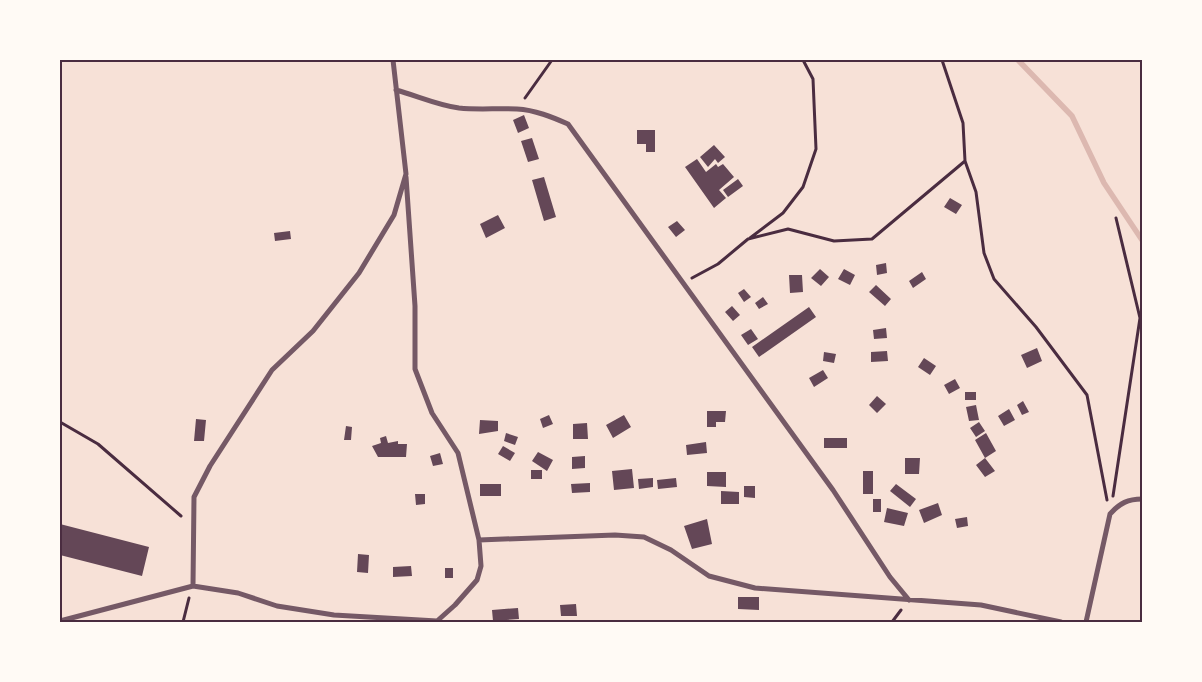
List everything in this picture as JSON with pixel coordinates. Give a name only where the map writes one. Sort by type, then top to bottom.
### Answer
[{"type":"street","points":[[60,621],[193,586],[238,593],[277,606],[334,615],[437,621],[455,605],[477,580],[481,566],[479,540],[458,453],[432,413],[415,369],[415,306],[406,174],[392,60]]},
{"type":"street","points":[[396,90],[447,106],[518,109],[544,114],[568,124],[833,490],[890,577],[909,600]]},
{"type":"street","points":[[193,586],[194,497],[210,466],[272,370],[313,331],[359,274],[394,215],[406,174]]},
{"type":"street","points":[[1086,622],[1110,514],[1119,504],[1132,499],[1142,499]]},
{"type":"street","points":[[479,540],[615,535],[644,537],[671,550],[709,576],[755,588],[981,605],[1061,622]]},
{"type":"path","points":[[518,109],[552,60]]},
{"type":"path","points":[[682,284],[718,264],[783,213],[803,187],[816,149],[813,79],[803,60]]},
{"type":"path","points":[[942,60],[963,123],[965,161],[976,192],[984,253],[994,279],[1036,327],[1087,395],[1110,514]]},
{"type":"path","points":[[748,240],[788,229],[834,242],[872,240],[965,161]]},
{"type":"path","points":[[1110,514],[1140,318],[1116,218]]},
{"type":"path","points":[[60,422],[98,444],[193,526]]},
{"type":"path","points":[[183,622],[193,586]]},
{"type":"building","points":[[524,115],[529,128],[518,133],[513,120]]},
{"type":"building","points":[[637,130],[655,130],[655,152],[646,152],[646,144],[637,144]]},
{"type":"building","points":[[532,138],[539,159],[528,162],[521,141]]},
{"type":"building","points":[[714,145],[725,157],[718,163],[715,159],[708,167],[700,157]]},
{"type":"building","points":[[697,159],[706,172],[716,164],[718,167],[723,164],[734,177],[719,190],[726,198],[714,208],[685,167]]},
{"type":"building","points":[[544,177],[556,217],[544,221],[532,180]]},
{"type":"building","points":[[738,179],[743,186],[728,197],[723,190]]},
{"type":"building","points":[[950,198],[962,205],[956,214],[944,207]]},
{"type":"building","points":[[498,215],[505,228],[486,238],[480,224]]},
{"type":"building","points":[[677,221],[685,230],[676,237],[668,227]]},
{"type":"building","points":[[290,231],[291,239],[275,241],[274,233]]},
{"type":"building","points":[[886,263],[887,273],[877,275],[876,265]]},
{"type":"building","points":[[820,269],[829,277],[821,286],[811,278]]},
{"type":"building","points":[[844,269],[855,275],[850,285],[838,279]]},
{"type":"building","points":[[922,272],[926,279],[913,288],[909,281]]},
{"type":"building","points":[[789,275],[802,275],[803,292],[790,293]]},
{"type":"building","points":[[876,285],[891,299],[885,306],[869,292]]},
{"type":"building","points":[[744,289],[751,297],[744,302],[738,293]]},
{"type":"building","points":[[763,297],[768,304],[759,309],[755,303]]},
{"type":"building","points":[[732,306],[740,315],[733,321],[725,312]]},
{"type":"building","points":[[809,307],[816,317],[759,357],[752,347]]},
{"type":"building","points":[[886,328],[887,338],[874,339],[873,330]]},
{"type":"building","points":[[751,329],[758,339],[748,345],[741,335]]},
{"type":"building","points":[[1037,348],[1042,361],[1027,368],[1021,355]]},
{"type":"building","points":[[887,351],[888,361],[871,362],[871,352]]},
{"type":"building","points":[[824,352],[836,354],[834,363],[823,361]]},
{"type":"building","points":[[924,358],[936,366],[930,375],[918,367]]},
{"type":"building","points":[[823,370],[828,378],[814,387],[809,378]]},
{"type":"building","points":[[955,379],[960,388],[949,394],[944,385]]},
{"type":"building","points":[[965,392],[976,392],[976,400],[965,400]]},
{"type":"building","points":[[877,396],[886,404],[877,413],[869,405]]},
{"type":"building","points":[[1023,401],[1029,412],[1022,415],[1017,405]]},
{"type":"building","points":[[976,405],[979,420],[969,421],[966,407]]},
{"type":"building","points":[[1009,409],[1015,420],[1004,426],[998,416]]},
{"type":"building","points":[[707,411],[726,411],[725,422],[716,422],[716,427],[707,427]]},
{"type":"building","points":[[549,415],[553,424],[543,428],[540,419]]},
{"type":"building","points":[[624,415],[631,427],[613,438],[606,425]]},
{"type":"building","points":[[196,419],[206,420],[204,441],[194,441]]},
{"type":"building","points":[[480,420],[498,421],[498,431],[479,434]]},
{"type":"building","points":[[979,422],[985,431],[976,437],[970,428]]},
{"type":"building","points":[[587,423],[588,439],[573,439],[573,424]]},
{"type":"building","points":[[346,426],[352,427],[351,440],[344,440]]},
{"type":"building","points":[[506,433],[518,437],[515,445],[504,441]]},
{"type":"building","points":[[986,433],[996,451],[985,458],[975,440]]},
{"type":"building","points":[[386,436],[388,443],[398,441],[398,444],[407,444],[406,457],[378,457],[372,446],[381,443],[380,438]]},
{"type":"building","points":[[824,438],[847,438],[847,448],[824,448]]},
{"type":"building","points":[[706,442],[707,453],[687,455],[686,445]]},
{"type":"building","points":[[503,446],[515,453],[510,461],[498,454]]},
{"type":"building","points":[[538,452],[553,460],[547,471],[532,461]]},
{"type":"building","points":[[440,453],[443,464],[433,466],[430,456]]},
{"type":"building","points":[[585,456],[585,468],[572,469],[572,457]]},
{"type":"building","points":[[905,458],[920,458],[919,474],[905,474]]},
{"type":"building","points":[[985,458],[995,471],[985,477],[976,465]]},
{"type":"building","points":[[632,469],[634,488],[614,490],[612,471]]},
{"type":"building","points":[[531,470],[542,470],[542,479],[531,479]]},
{"type":"building","points":[[863,471],[873,471],[873,494],[863,494]]},
{"type":"building","points":[[707,472],[726,472],[726,487],[707,486]]},
{"type":"building","points":[[653,478],[653,487],[639,489],[638,479]]},
{"type":"building","points":[[676,478],[677,487],[658,489],[657,480]]},
{"type":"building","points":[[590,483],[590,492],[572,493],[571,484]]},
{"type":"building","points":[[480,484],[501,484],[501,496],[480,496]]},
{"type":"building","points":[[896,484],[916,499],[910,507],[890,491]]},
{"type":"building","points":[[744,486],[755,486],[755,498],[744,497]]},
{"type":"building","points":[[721,491],[739,492],[739,504],[721,504]]},
{"type":"building","points":[[415,494],[425,494],[425,504],[416,505]]},
{"type":"building","points":[[873,499],[881,499],[881,512],[873,512]]},
{"type":"building","points":[[938,503],[942,515],[924,523],[919,510]]},
{"type":"building","points":[[887,508],[908,513],[904,526],[884,522]]},
{"type":"building","points":[[967,517],[968,526],[957,528],[955,519]]},
{"type":"building","points":[[707,519],[712,544],[692,549],[684,526]]},
{"type":"building","points":[[60,524],[149,547],[142,576],[60,555]]},
{"type":"building","points":[[358,554],[369,555],[368,573],[357,572]]},
{"type":"building","points":[[411,566],[412,576],[393,577],[393,567]]},
{"type":"building","points":[[445,568],[453,568],[453,578],[445,578]]},
{"type":"building","points":[[738,597],[759,597],[759,610],[738,609]]},
{"type":"building","points":[[576,604],[577,616],[561,616],[560,605]]},
{"type":"building","points":[[518,608],[519,619],[493,621],[492,610]]},
{"type":"waterway","points":[[1018,60],[1072,116],[1104,183],[1142,240]]}]
